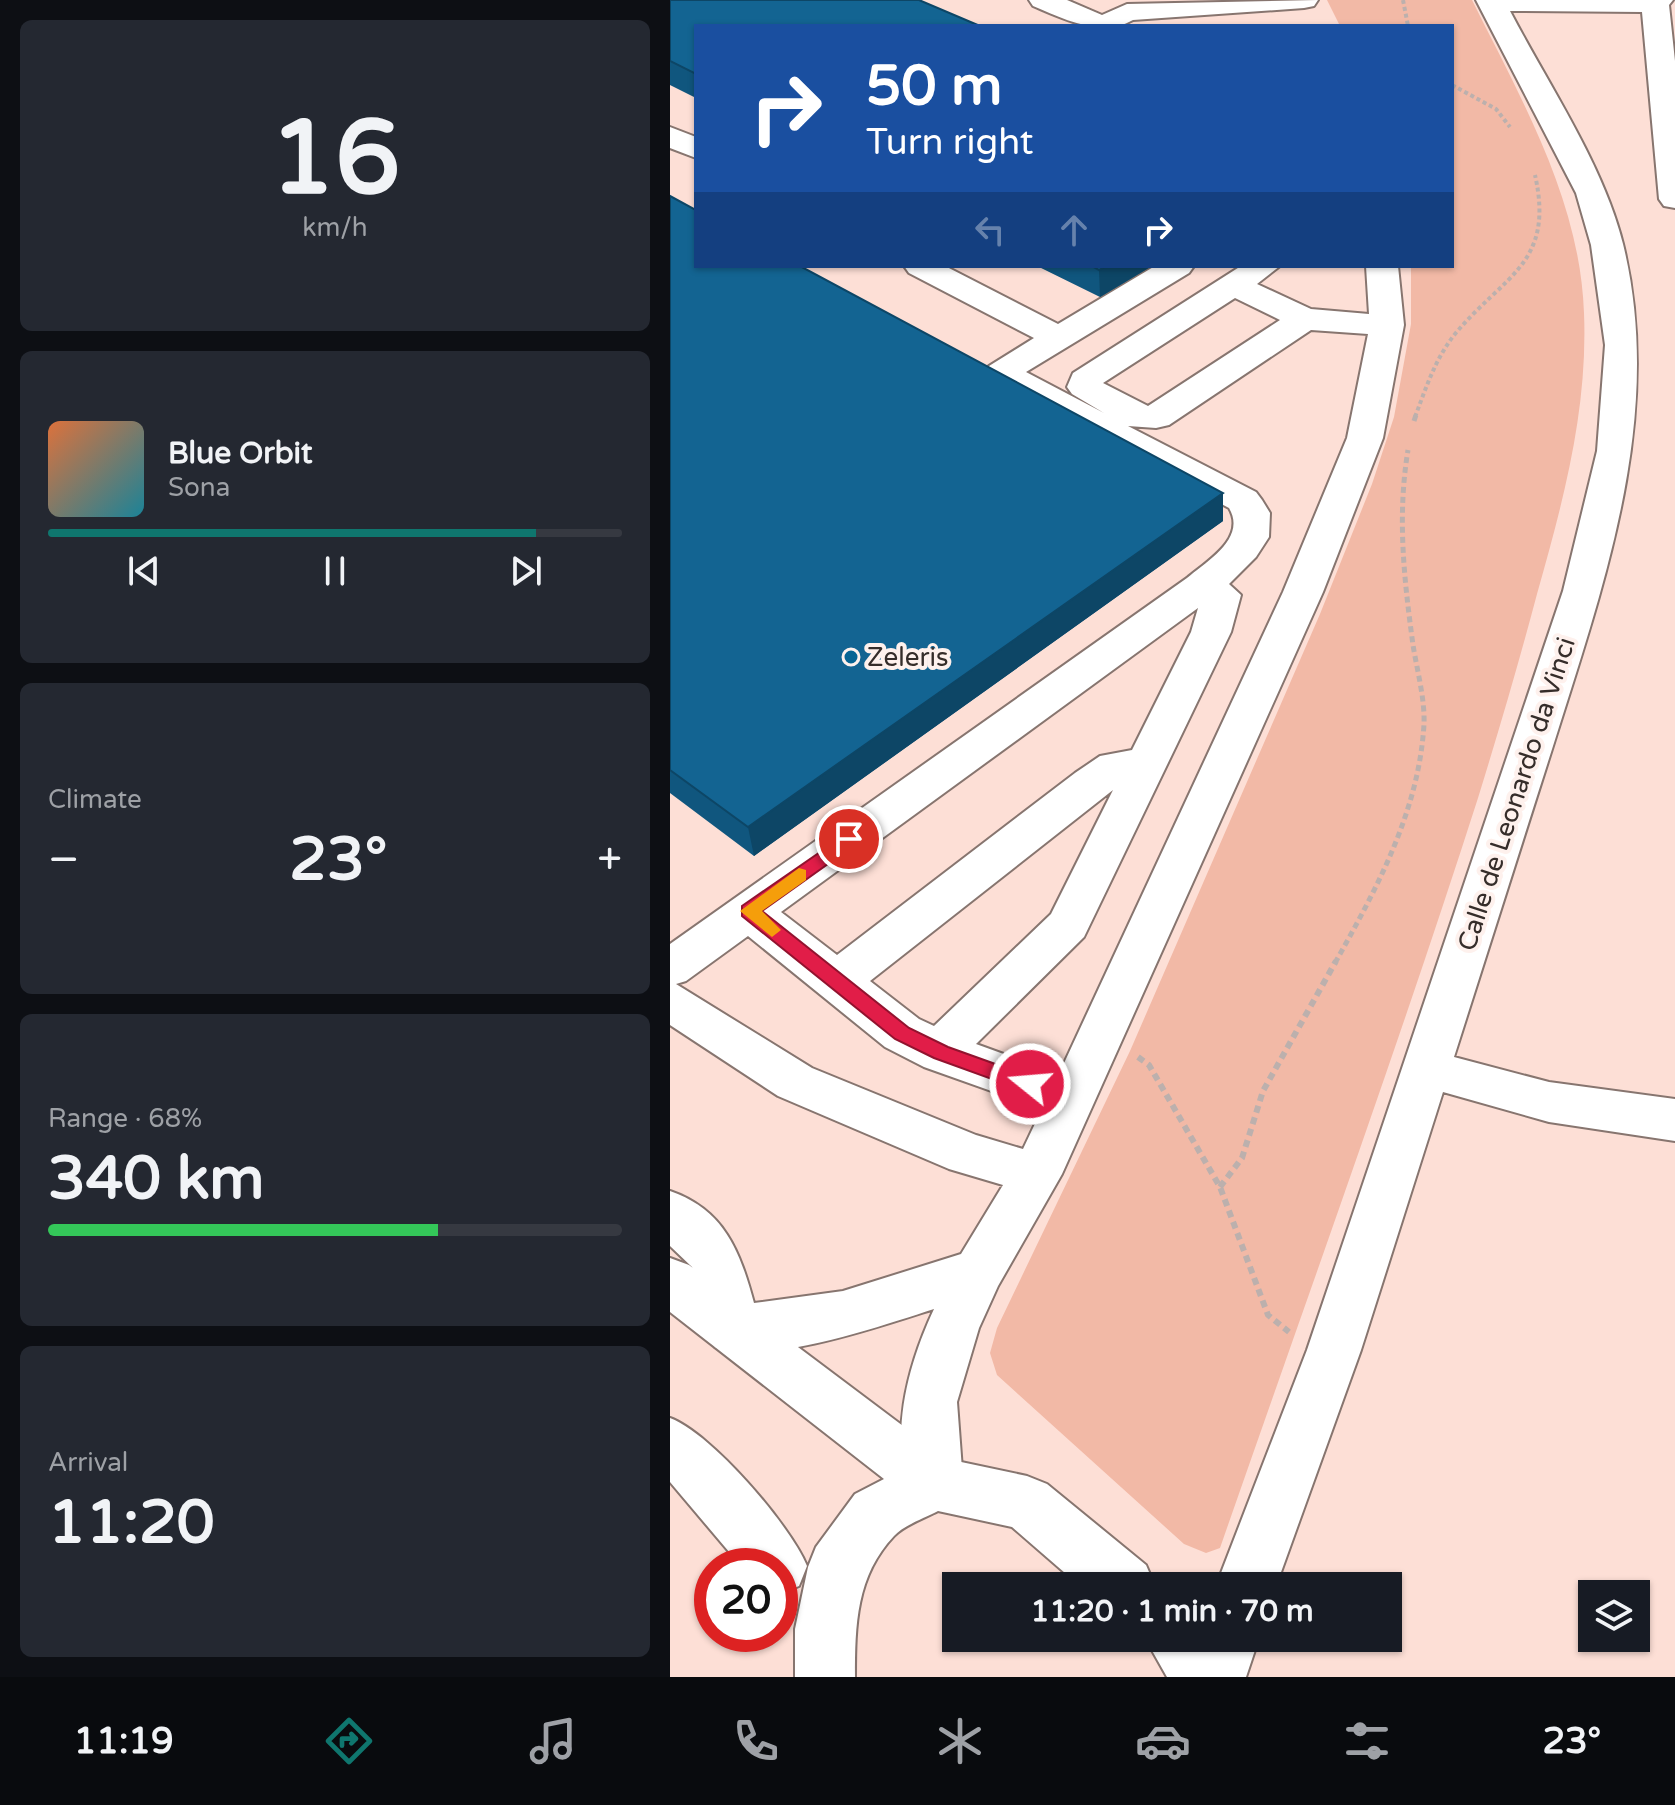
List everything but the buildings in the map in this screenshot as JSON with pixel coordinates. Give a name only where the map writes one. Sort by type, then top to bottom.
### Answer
[{"type":"street","points":[[1043,0],[1100,24]]},
{"type":"street","points":[[1108,24],[1127,12],[1304,0]]},
{"type":"street","points":[[1311,0],[1320,24]]},
{"type":"street","points":[[1491,1],[1657,2],[1675,199]]},
{"type":"street","name":"Calle de Leonardo da Vinci","points":[[1251,1572],[1334,1350],[1582,591],[1615,451],[1622,345],[1607,245],[1591,193],[1491,1]]},
{"type":"street","points":[[670,136],[694,148]]},
{"type":"street","points":[[924,268],[1059,338]]},
{"type":"street","points":[[670,968],[1201,587],[1240,552],[1255,528],[1254,514],[1243,500],[1001,373],[1175,268]]},
{"type":"street","points":[[1261,268],[1094,373],[1085,380],[1084,387],[1137,417],[1156,417],[1304,319]]},
{"type":"street","points":[[934,1483],[929,1402],[952,1328],[979,1271],[1037,1174],[1303,592],[1365,438],[1387,325],[1382,268]]},
{"type":"street","points":[[1233,285],[1304,319],[1387,325]]},
{"type":"street","points":[[941,1053],[958,1027],[1049,948],[1068,925],[1218,611],[1221,595],[1201,587]]},
{"type":"street","points":[[835,982],[1090,784],[1115,767],[1147,763]]},
{"type":"street","points":[[749,911],[902,1033],[941,1053],[1006,1078],[1070,1097]]},
{"type":"street","points":[[670,1001],[795,1082],[967,1154],[1037,1174]]},
{"type":"street","points":[[1426,1067],[1530,1100],[1608,1115],[1675,1120]]},
{"type":"street","points":[[670,1213],[715,1256],[734,1330]]},
{"type":"street","points":[[734,1330],[843,1315],[979,1271]]},
{"type":"street","points":[[670,1281],[934,1483],[1027,1503],[1108,1572]]},
{"type":"street","points":[[670,1444],[701,1474],[763,1548]]},
{"type":"street","points":[[825,1653],[837,1567],[875,1514],[934,1483]]},
{"type":"street","points":[[798,1603],[825,1653]]},
{"type":"street","points":[[1185,1652],[1204,1677]]},
{"type":"street","points":[[1216,1677],[1224,1652]]},
{"type":"path","points":[[1403,0],[1408,24]]},
{"type":"path","points":[[1454,86],[1496,109],[1515,136]]},
{"type":"path","points":[[1412,426],[1439,357],[1468,319],[1524,267],[1540,237],[1542,195],[1533,169]]},
{"type":"path","points":[[1220,1187],[1242,1158],[1263,1091],[1384,875],[1412,794],[1424,722],[1403,571],[1401,492],[1410,439]]},
{"type":"path","points":[[1130,1051],[1149,1065],[1220,1187],[1268,1315],[1295,1338],[1334,1350]]},
{"type":"shaded area","points":[[670,0],[1675,0],[1675,1677],[670,1677]]},
{"type":"shaded area","points":[[1327,0],[1472,0],[1545,151],[1572,230],[1584,313],[1582,385],[1572,455],[1556,525],[1478,798],[1384,1080],[1220,1548],[1206,1553],[1184,1544],[997,1375],[990,1353],[997,1328],[1130,1051],[1320,614],[1372,484],[1394,417],[1411,324],[1411,268],[1454,268],[1454,24],[1339,24]]},
{"type":"slow traffic","points":[[772,930],[749,911],[799,875]]},
{"type":"place","name":"Zeleris","points":[[851,657]]},
{"type":"route","points":[[849,839],[749,911],[902,1033],[941,1053],[1030,1084]]}]
